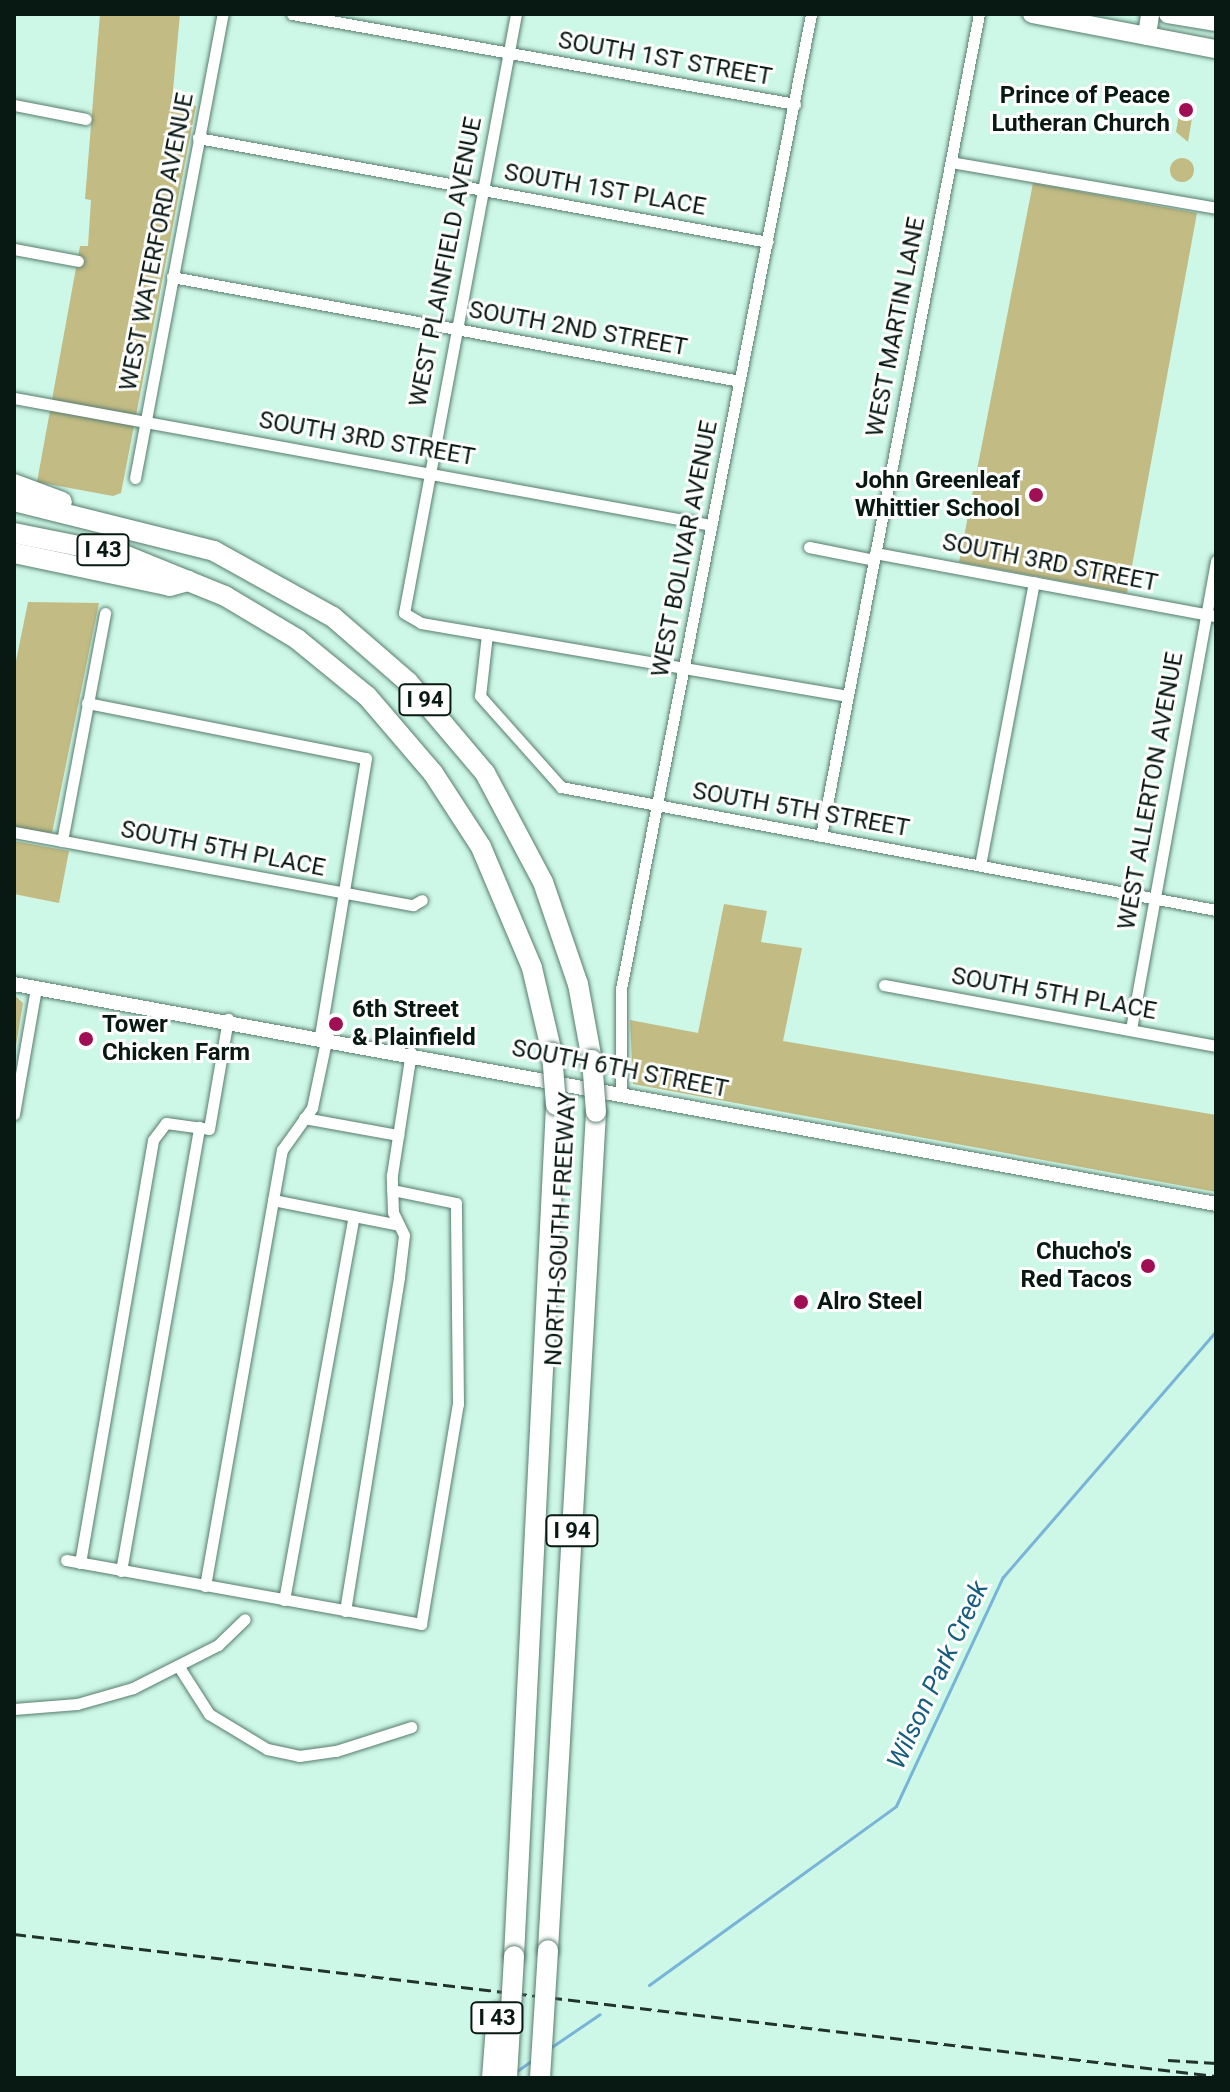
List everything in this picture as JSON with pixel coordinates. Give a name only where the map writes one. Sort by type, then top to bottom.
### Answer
[{"type":"highway","points":[[14,484],[47,492],[76,511]]},
{"type":"highway","name":"NORTH-SOUTH FREEWAY","points":[[14,501],[76,511],[214,551],[261,574],[333,617],[408,682],[485,773],[543,882],[578,984],[592,1060],[596,1112],[540,2078]]},
{"type":"highway","name":"NORTH-SOUTH FREEWAY","points":[[14,533],[124,555],[188,581],[297,639],[367,696],[417,752],[469,826],[512,911],[552,1053],[556,1105],[508,1956],[507,2078]]},
{"type":"highway","points":[[14,553],[170,586],[188,581]]},
{"type":"highway","name":"I 43","points":[[492,2078],[508,1956]]},
{"type":"main road","points":[[1032,14],[1216,49]]},
{"type":"main road","points":[[1147,36],[1150,14]]},
{"type":"main road","points":[[1168,14],[1216,22]]},
{"type":"street","name":"WEST WATERFORD AVENUE","points":[[135,478],[223,14]]},
{"type":"street","name":"SOUTH 1ST STREET","points":[[292,14],[795,104]]},
{"type":"street","name":"WEST PLAINFIELD AVENUE","points":[[487,634],[404,613],[516,14]]},
{"type":"street","name":"WEST BOLIVAR AVENUE","points":[[621,1092],[621,989],[811,14]]},
{"type":"street","name":"WEST MARTIN LANE","points":[[821,836],[979,14]]},
{"type":"street","points":[[14,105],[86,119]]},
{"type":"street","name":"SOUTH 1ST PLACE","points":[[198,138],[768,242]]},
{"type":"street","points":[[951,162],[1216,208]]},
{"type":"street","points":[[14,249],[78,261]]},
{"type":"street","name":"SOUTH 2ND STREET","points":[[172,277],[740,381]]},
{"type":"street","name":"SOUTH 3RD STREET","points":[[14,398],[711,525]]},
{"type":"street","name":"SOUTH 3RD STREET","points":[[809,547],[1034,582],[1211,615]]},
{"type":"street","name":"WEST ALLERTON AVENUE","points":[[1131,1029],[1153,898],[1211,615],[1216,561]]},
{"type":"street","points":[[980,865],[1034,582]]},
{"type":"street","points":[[62,841],[105,613]]},
{"type":"street","points":[[487,634],[848,696]]},
{"type":"street","name":"SOUTH 5TH STREET","points":[[487,634],[480,696],[546,775],[567,789],[1216,910]]},
{"type":"street","points":[[87,703],[366,758],[324,1036],[304,1118],[282,1150],[205,1586]]},
{"type":"street","name":"SOUTH 5TH PLACE","points":[[14,832],[347,894],[413,905],[422,900]]},
{"type":"street","name":"SOUTH 6TH STREET","points":[[14,984],[324,1036],[1216,1204]]},
{"type":"street","name":"SOUTH 5TH PLACE","points":[[884,985],[1216,1046]]},
{"type":"street","points":[[14,1114],[36,988]]},
{"type":"street","points":[[80,1563],[153,1140],[166,1123],[209,1129],[228,1019]]},
{"type":"street","points":[[345,1611],[390,1347],[399,1225],[392,1190],[411,1052]]},
{"type":"street","points":[[304,1118],[398,1135]]},
{"type":"street","points":[[121,1571],[199,1127]]},
{"type":"street","points":[[66,1560],[421,1624],[458,1404],[456,1203],[392,1190]]},
{"type":"street","points":[[273,1200],[399,1225]]},
{"type":"street","points":[[284,1600],[354,1216]]},
{"type":"street","points":[[14,1709],[77,1704],[179,1667],[245,1619]]},
{"type":"street","points":[[179,1667],[209,1714],[267,1749],[299,1756],[336,1751],[411,1727]]},
{"type":"shaded area","points":[[100,14],[180,14],[172,101],[196,106],[121,493],[113,496],[37,482],[80,246],[88,246],[91,200],[85,199]]},
{"type":"shaded area","points":[[1179,115],[1192,118],[1188,142],[1176,132]]},
{"type":"shaded area","points":[[1177,158],[1187,158],[1194,165],[1194,175],[1187,182],[1177,182],[1170,175],[1170,165]]},
{"type":"shaded area","points":[[1033,183],[1197,213],[1127,593],[959,562]]},
{"type":"shaded area","points":[[28,602],[99,603],[52,833],[14,828],[14,671]]},
{"type":"shaded area","points":[[14,841],[69,851],[59,903],[14,894]]},
{"type":"shaded area","points":[[724,904],[767,911],[761,942],[802,948],[783,1041],[1216,1115],[1216,1192],[633,1084],[630,1020],[698,1033]]},
{"type":"shaded area","points":[[14,995],[23,1003],[14,1058]]},
{"type":"waterway","name":"Wilson Park Creek","points":[[649,1985],[896,1806],[1003,1577],[1216,1331]]},
{"type":"waterway","name":"Wilson Park Creek","points":[[550,2048],[600,2014]]},
{"type":"waterway","name":"Wilson Park Creek","points":[[514,2073],[534,2059]]},
{"type":"railway","points":[[14,1934],[1216,2076]]},
{"type":"railway","points":[[1168,2060],[1216,2063]]},
{"type":"place","name":"Prince of Peace Lutheran Church","points":[[1186,110]]},
{"type":"place","name":"John Greenleaf Whittier School","points":[[1036,495]]},
{"type":"place","name":"6th Street & Plainfield","points":[[336,1024]]},
{"type":"place","name":"Tower Chicken Farm","points":[[86,1039]]},
{"type":"place","name":"Chucho's Red Tacos","points":[[1148,1266]]},
{"type":"place","name":"Alro Steel","points":[[801,1302]]}]
